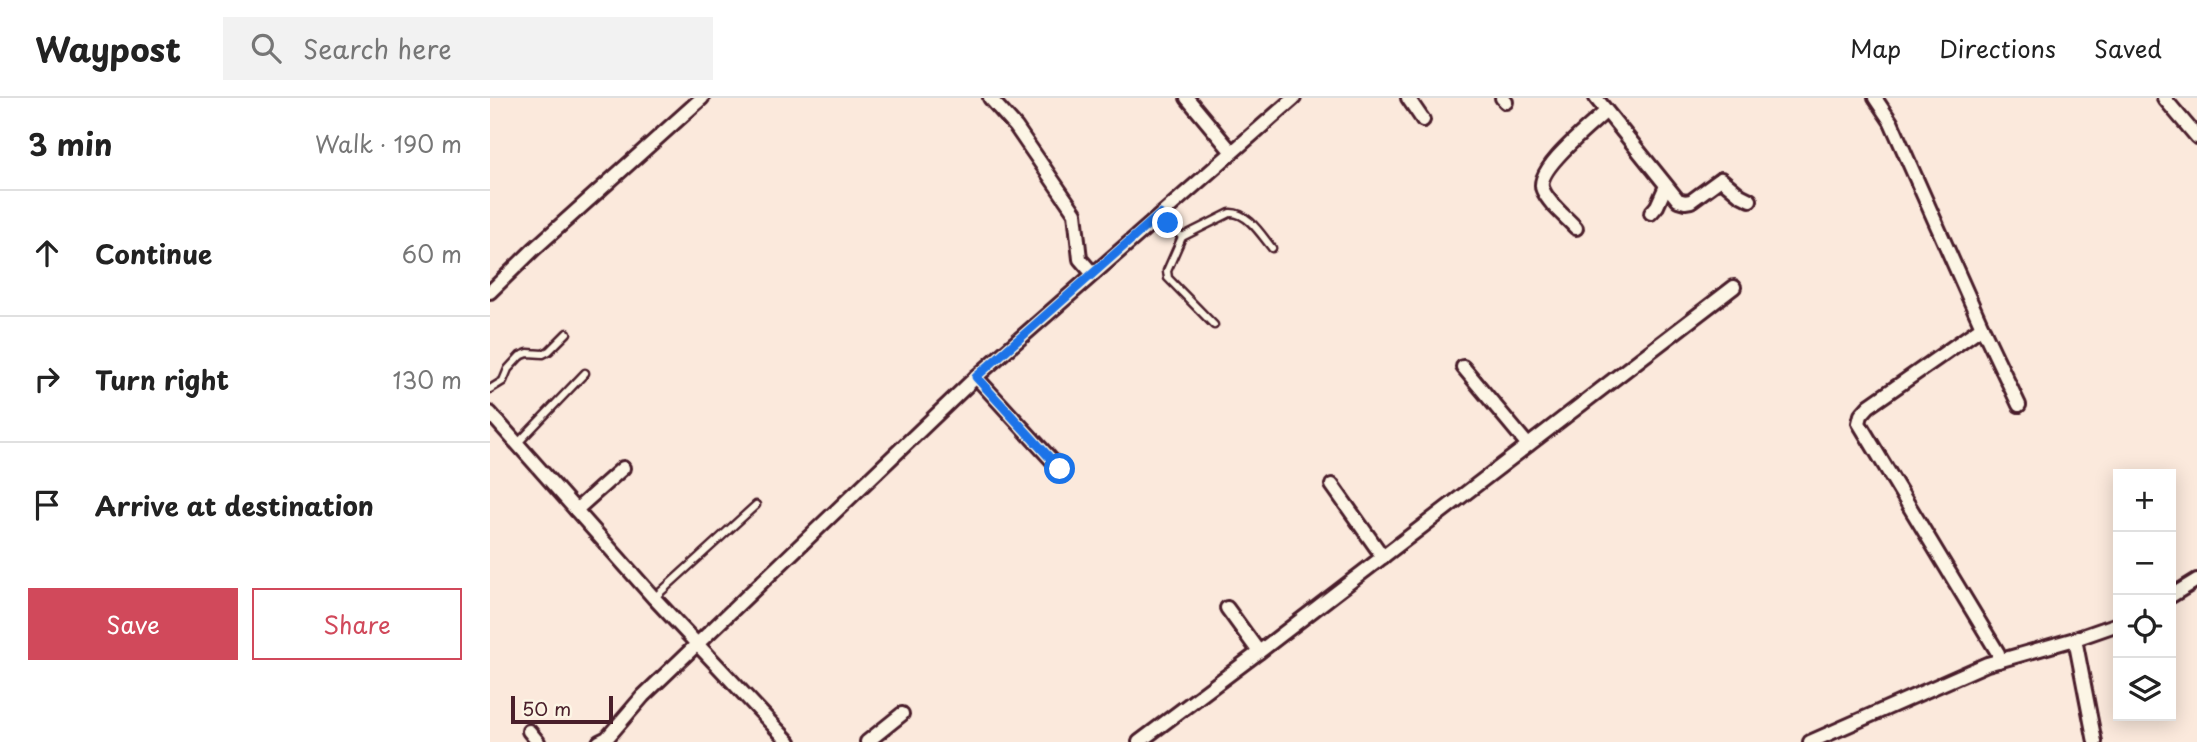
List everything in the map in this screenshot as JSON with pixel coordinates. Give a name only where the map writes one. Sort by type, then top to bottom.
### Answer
[{"type":"street","points":[[490,292],[702,98]]},
{"type":"street","points":[[990,98],[1016,127],[1075,213],[1080,258],[1093,274]]},
{"type":"street","points":[[1187,98],[1231,151]]},
{"type":"street","points":[[599,742],[607,738],[643,696],[976,377],[1294,98]]},
{"type":"street","points":[[1408,98],[1423,120]]},
{"type":"street","points":[[1596,98],[1678,200],[1691,201],[1721,179],[1750,200]]},
{"type":"street","points":[[1875,98],[1891,122],[2019,405]]},
{"type":"street","points":[[2164,98],[2197,136]]},
{"type":"street","points":[[1576,228],[1547,196],[1541,187],[1541,178],[1554,160],[1606,111]]},
{"type":"street","points":[[1651,213],[1666,186]]},
{"type":"street","points":[[1139,742],[1734,287]]},
{"type":"street","points":[[1982,327],[1869,406],[1861,415],[1859,423],[1998,653],[1998,661]]},
{"type":"street","points":[[1463,367],[1528,445]]},
{"type":"street","points":[[976,377],[1060,469]]},
{"type":"street","points":[[490,413],[654,598],[789,742]]},
{"type":"street","points":[[576,510],[623,468]]},
{"type":"street","points":[[1332,485],[1383,557]]},
{"type":"street","points":[[2173,595],[2197,580]]},
{"type":"street","points":[[1227,608],[1259,652]]},
{"type":"street","points":[[1810,742],[1987,664],[2113,626]]},
{"type":"street","points":[[2075,639],[2095,742]]},
{"type":"street","points":[[867,742],[902,714]]},
{"type":"street","points":[[529,731],[538,742]]},
{"type":"lane","points":[[1214,325],[1168,278],[1167,271],[1182,237],[1230,213],[1237,213],[1244,216],[1272,248]]},
{"type":"lane","points":[[1160,214],[1182,237]]},
{"type":"lane","points":[[490,389],[503,381],[508,369],[520,356],[528,353],[543,354],[568,333]]},
{"type":"lane","points":[[517,444],[585,373]]},
{"type":"lane","points":[[654,598],[756,505]]},
{"type":"route","points":[[1060,469],[976,377],[1160,214],[1168,223]]}]
